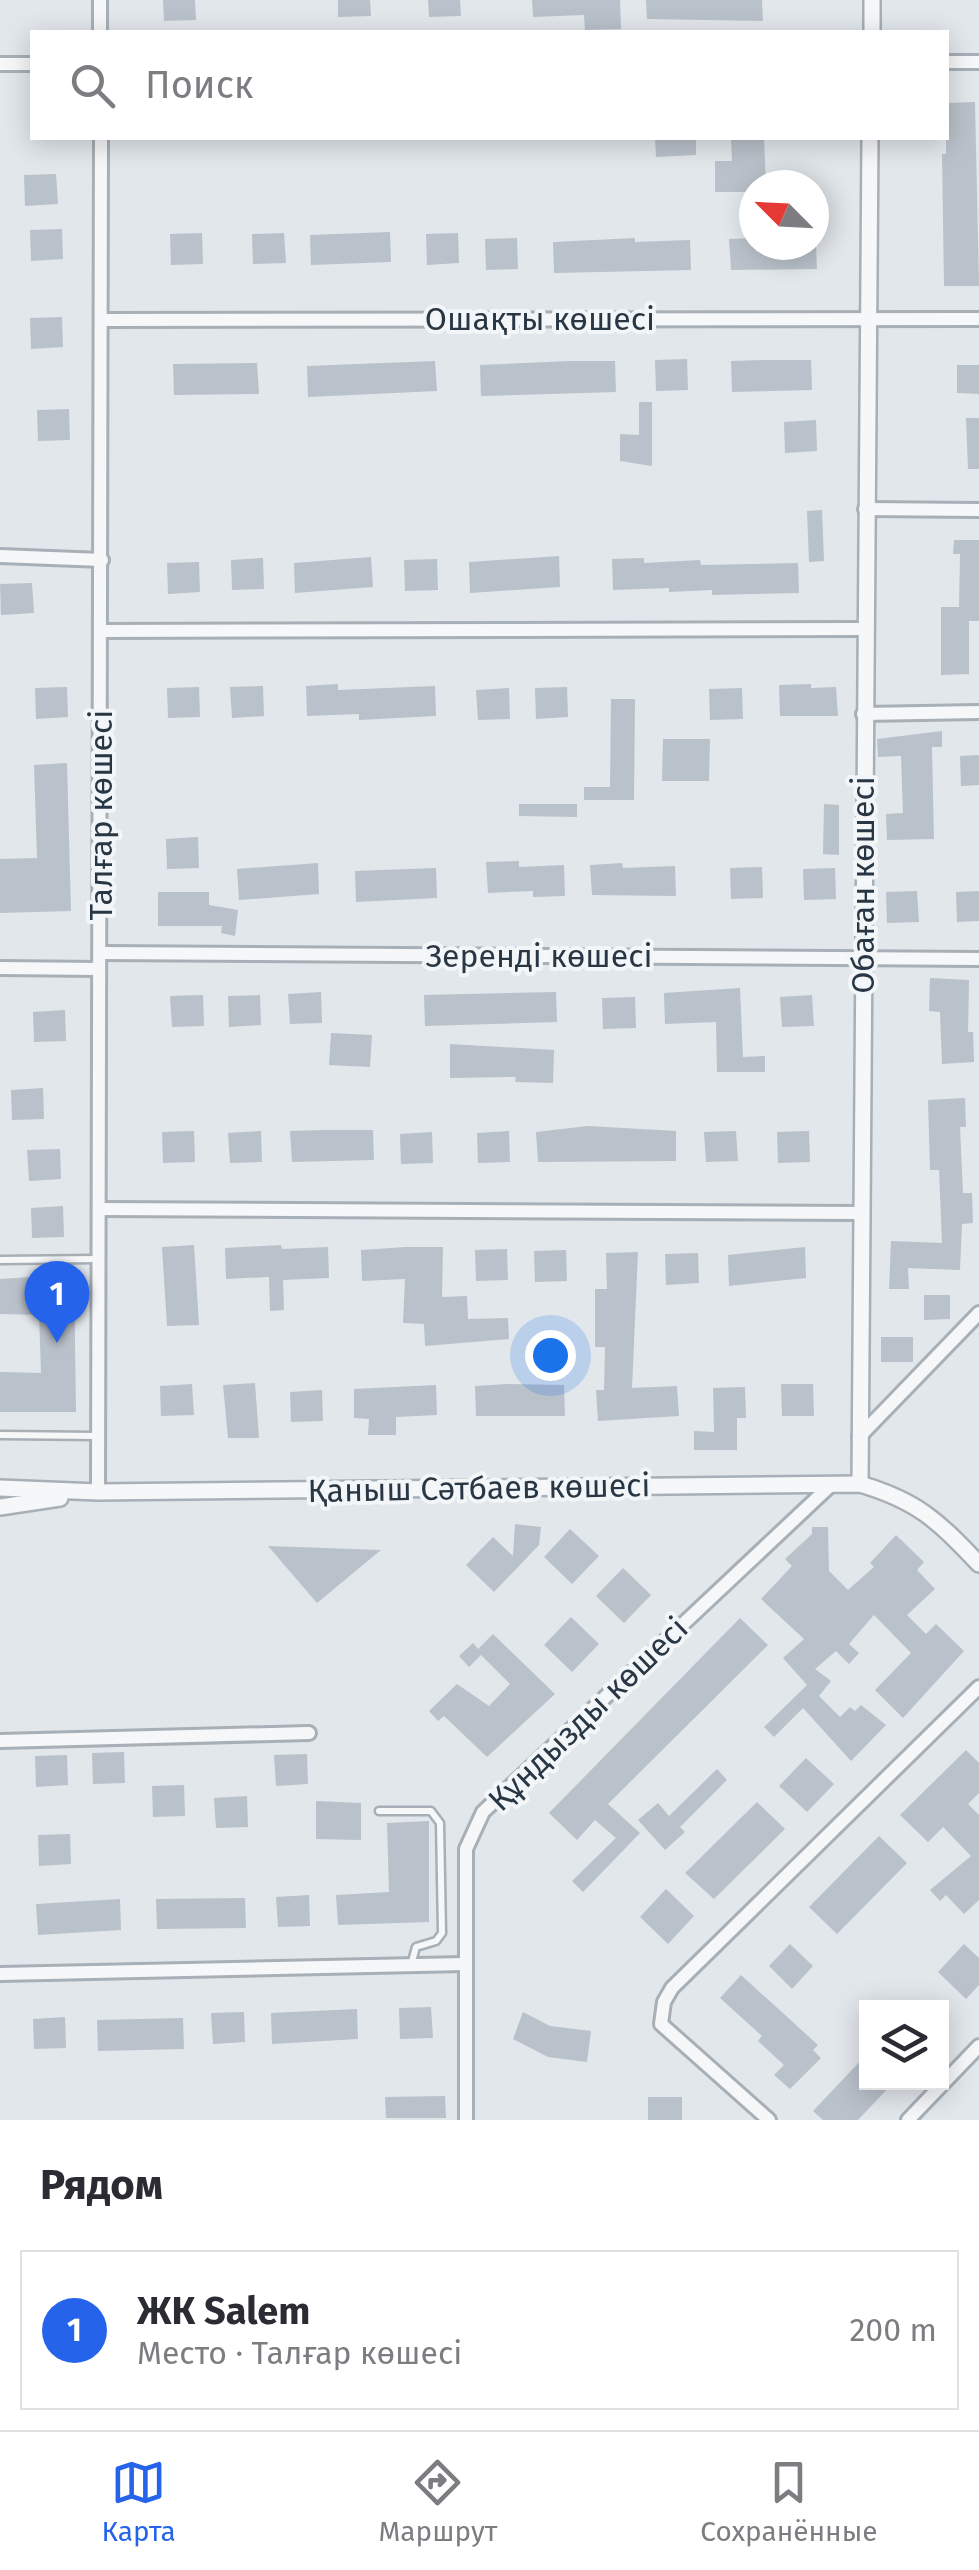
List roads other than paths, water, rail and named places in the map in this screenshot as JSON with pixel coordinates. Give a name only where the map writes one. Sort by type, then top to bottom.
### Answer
[{"type":"street","points":[[100,0],[100,30]]},
{"type":"street","points":[[872,0],[872,30]]},
{"type":"street","points":[[949,62],[979,62]]},
{"type":"street","points":[[0,64],[30,64]]},
{"type":"street","name":"Талғар көшесі","points":[[98,1492],[101,140]]},
{"type":"street","name":"Обаған көшесі","points":[[860,1484],[863,629],[870,140]]},
{"type":"street","name":"Ошақты көшесі","points":[[101,320],[979,319]]},
{"type":"street","points":[[866,509],[979,510]]},
{"type":"street","points":[[0,556],[102,560]]},
{"type":"street","points":[[102,631],[863,629]]},
{"type":"street","points":[[863,714],[979,712]]},
{"type":"street","name":"Зеренді көшесі","points":[[100,953],[979,959]]},
{"type":"street","points":[[0,968],[100,969]]},
{"type":"street","points":[[99,1209],[860,1213]]},
{"type":"street","points":[[859,1436],[979,1314]]},
{"type":"street","name":"Құндызды көшесі","points":[[466,2120],[466,1848],[484,1812],[832,1484]]},
{"type":"street","points":[[860,1484],[904,1497],[932,1514],[979,1564]]},
{"type":"street","name":"Қаныш Сәтбаев көшесі","points":[[0,1488],[98,1492],[860,1484]]},
{"type":"street","name":"Қаныш Сәтбаев көшесі","points":[[0,1507],[98,1492]]},
{"type":"street","points":[[769,2120],[661,2024],[664,2002],[672,1988],[979,1687]]},
{"type":"street","points":[[0,1741],[309,1733]]},
{"type":"street","points":[[0,1974],[464,1964]]},
{"type":"street","points":[[908,2120],[979,2046]]},
{"type":"lane","points":[[0,1260],[98,1259]]},
{"type":"lane","points":[[0,1435],[98,1436]]},
{"type":"lane","points":[[378,1811],[430,1811],[440,1823],[442,1933],[436,1942],[416,1947],[410,1966]]},
{"type":"place","name":"ЖК Salem","points":[[57,1343]]}]
